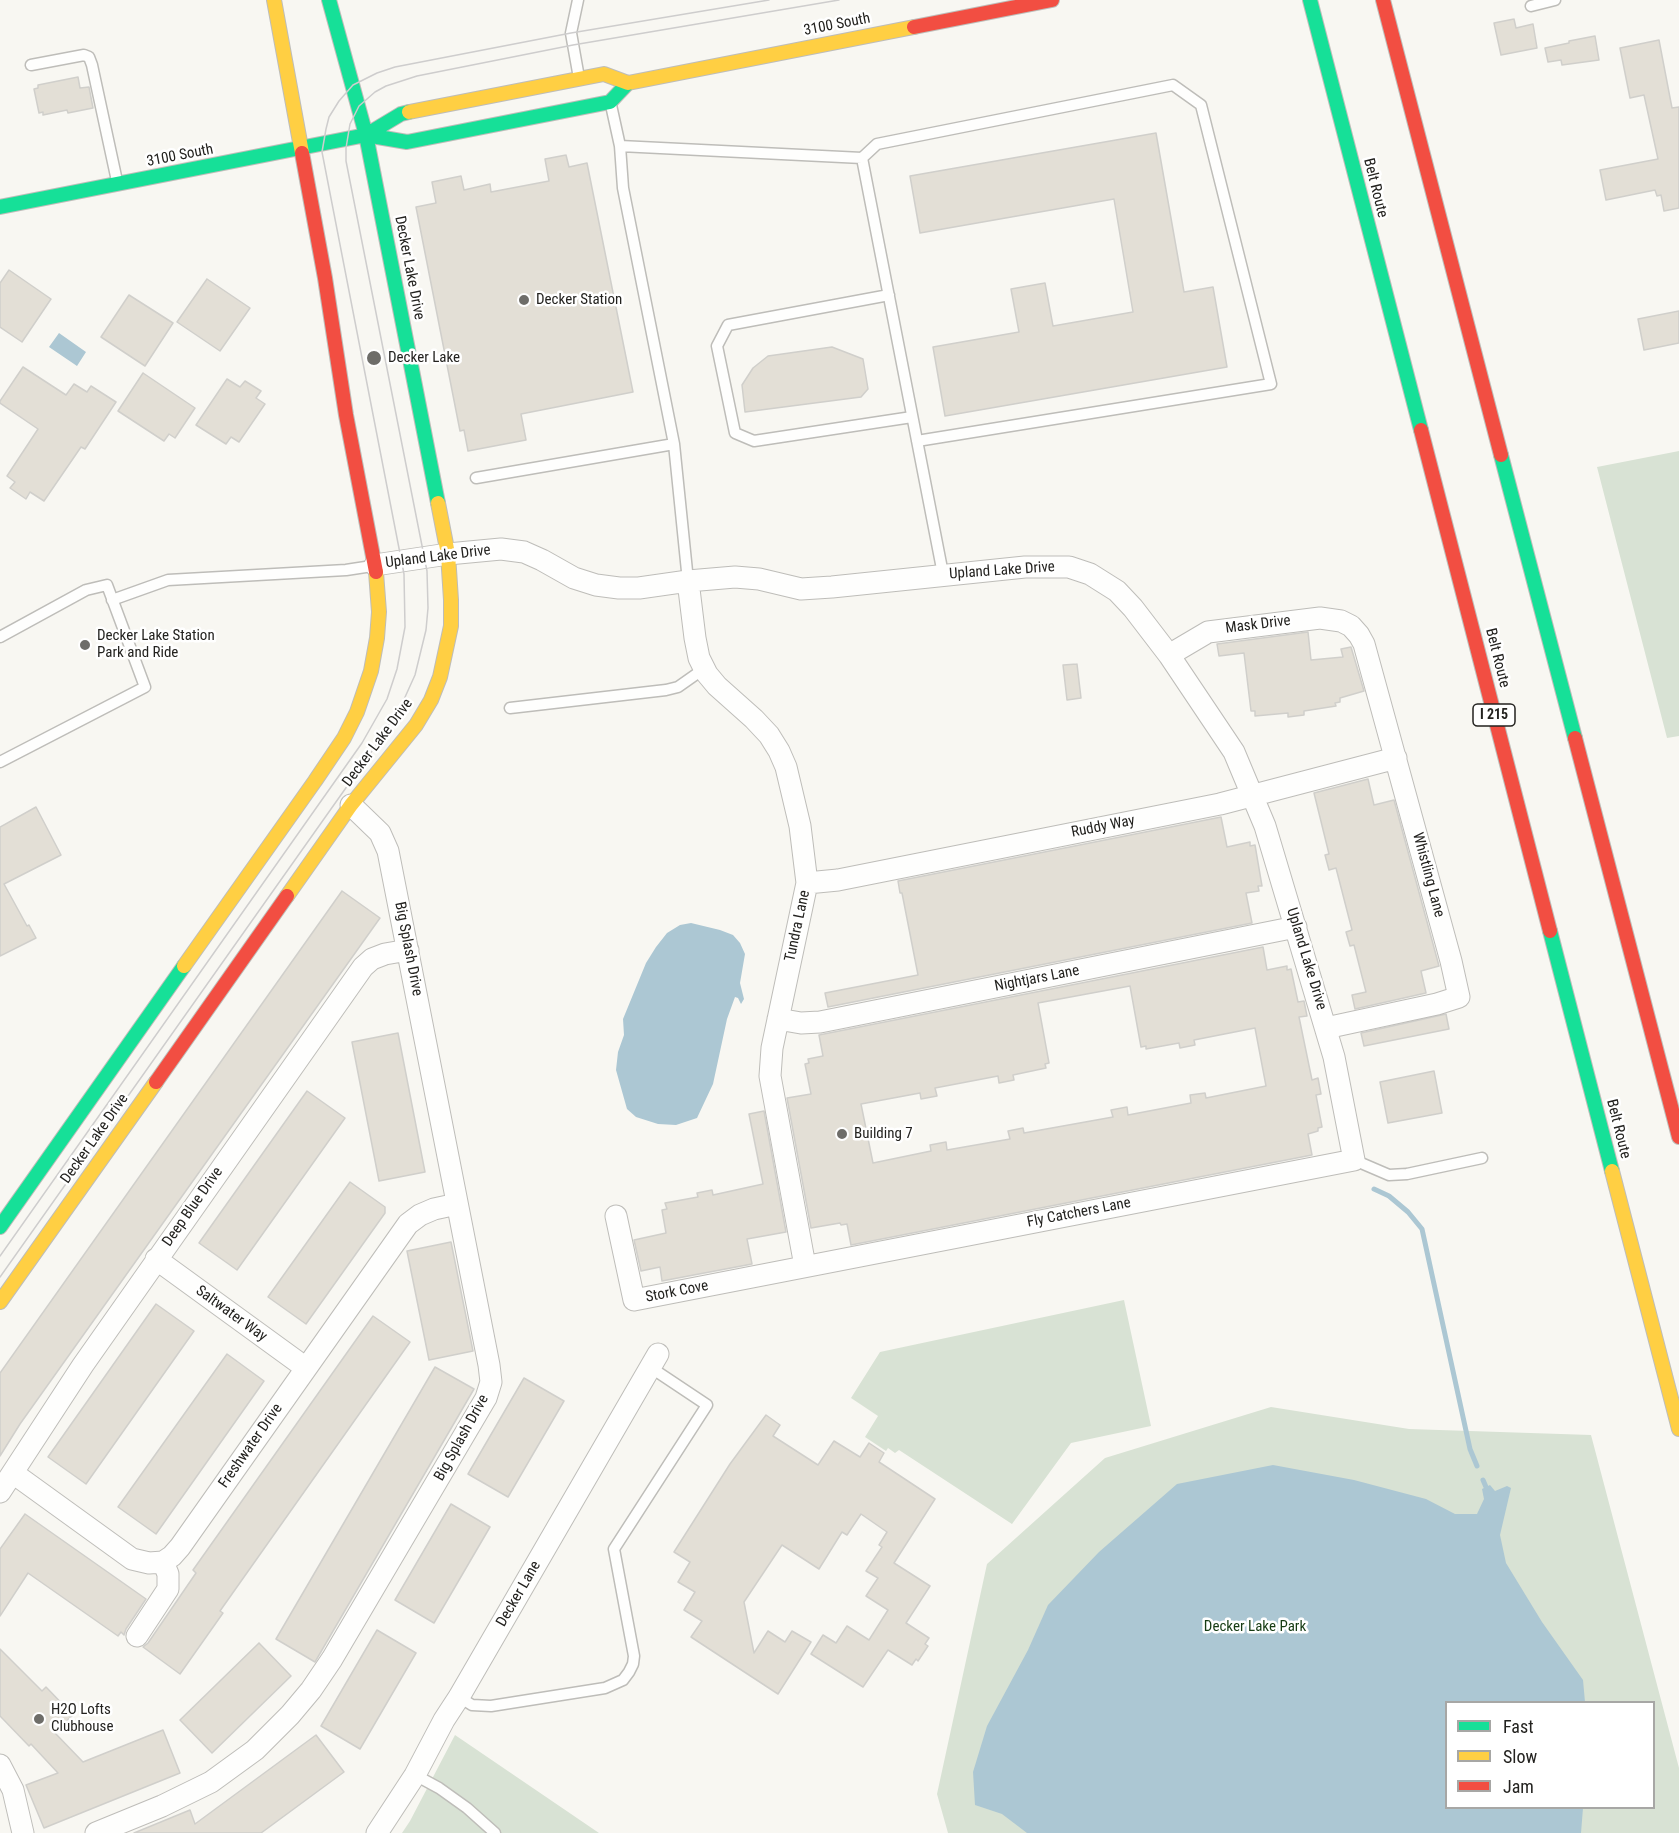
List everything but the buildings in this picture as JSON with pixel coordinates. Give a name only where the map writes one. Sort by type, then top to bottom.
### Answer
[{"type":"main road","name":"Decker Lake Drive","points":[[0,1227],[344,738],[357,712],[370,670],[377,638],[379,612],[375,565],[346,415],[329,301],[274,0]]},
{"type":"main road","name":"Decker Lake Drive","points":[[0,1302],[351,806],[416,725],[434,693],[446,651],[451,626],[452,585],[448,554],[366,135],[329,0]]},
{"type":"main road","name":"3100 South","points":[[0,207],[366,135],[401,114],[604,74],[628,83],[1052,0]]},
{"type":"main road","name":"Belt Route","points":[[1310,0],[1679,1429]]},
{"type":"main road","points":[[1383,0],[1679,1137]]},
{"type":"main road","points":[[610,102],[628,83]]},
{"type":"main road","name":"3100 South","points":[[366,135],[407,142],[610,102]]},
{"type":"street","name":"Upland Lake Drive","points":[[375,565],[501,549],[524,552],[574,578],[596,585],[620,588],[639,588],[735,577],[759,579],[801,589],[943,574],[1054,566],[1069,567],[1090,574],[1117,591],[1133,608],[1169,655],[1234,752],[1275,853],[1338,1073],[1354,1160]]},
{"type":"street","name":"Tundra Lane","points":[[688,581],[699,658],[717,686],[739,704],[769,735],[779,751],[786,767],[800,826],[807,883],[772,1047],[771,1085],[805,1266]]},
{"type":"street","name":"Mask Drive","points":[[1169,655],[1198,637],[1217,630],[1320,618],[1341,621],[1351,626]]},
{"type":"street","name":"Whistling Lane","points":[[1326,1028],[1437,1004],[1459,997],[1367,652],[1359,635],[1351,626]]},
{"type":"street","name":"Ruddy Way","points":[[807,883],[838,880],[1253,796],[1396,758]]},
{"type":"street","name":"Big Splash Drive","points":[[96,1833],[162,1806],[211,1782],[255,1750],[290,1715],[311,1690],[332,1659],[486,1398],[491,1382],[385,842],[380,833],[351,806]]},
{"type":"street","name":"Nightjars Lane","points":[[778,1019],[801,1023],[820,1022],[1296,927]]},
{"type":"street","name":"Deep Blue Drive","points":[[0,1492],[156,1259],[363,967],[372,959],[408,950]]},
{"type":"street","name":"Fly Catchers Lane","points":[[805,1266],[1354,1160]]},
{"type":"street","name":"Freshwater Drive","points":[[163,1562],[180,1547],[408,1224],[434,1209],[457,1204]]},
{"type":"street","name":"Stork Cove","points":[[616,1216],[634,1300],[805,1266]]},
{"type":"street","name":"Saltwater Way","points":[[156,1259],[306,1368]]},
{"type":"street","name":"Decker Lane","points":[[377,1833],[415,1775],[444,1720],[654,1360]]},
{"type":"street","points":[[13,1473],[132,1558],[149,1563],[163,1562],[168,1574],[168,1589],[137,1636]]},
{"type":"street","points":[[0,1765],[13,1790],[23,1833]]},
{"type":"lane","points":[[578,0],[571,33],[579,79]]},
{"type":"lane","points":[[1532,6],[1555,0]]},
{"type":"lane","points":[[31,64],[84,55],[89,57],[117,184]]},
{"type":"lane","points":[[620,147],[862,158],[877,144],[1173,85],[1201,105],[1271,384],[917,441]]},
{"type":"lane","points":[[610,102],[620,147],[623,188],[674,444],[688,581]]},
{"type":"lane","points":[[862,158],[943,574]]},
{"type":"lane","points":[[889,295],[728,325],[717,346],[735,433],[754,441],[912,417]]},
{"type":"lane","points":[[476,478],[674,444]]},
{"type":"lane","points":[[112,600],[168,580],[346,570],[375,565]]},
{"type":"lane","points":[[0,637],[86,590],[107,585],[145,687],[0,762]]},
{"type":"lane","points":[[510,708],[666,690],[678,687],[705,668]]},
{"type":"lane","points":[[1354,1160],[1389,1175],[1407,1174],[1482,1158]]},
{"type":"lane","points":[[459,1697],[472,1705],[502,1705],[605,1688],[623,1680],[629,1672],[634,1656],[614,1549],[707,1405],[654,1360]]},
{"type":"lane","points":[[415,1775],[439,1788],[467,1808],[495,1833]]},
{"type":"green space","points":[[1679,451],[1679,736],[1667,738],[1597,467]]},
{"type":"green space","points":[[1124,1300],[1151,1426],[1071,1443],[1012,1524],[899,1450],[895,1453],[888,1448],[886,1451],[865,1437],[878,1416],[851,1398],[880,1352]]},
{"type":"green space","name":"Decker Lake Park","points":[[1271,1407],[1409,1429],[1591,1435],[1679,1768],[1679,1833],[948,1833],[937,1794],[987,1564],[1105,1458]]},
{"type":"green space","points":[[455,1735],[599,1833],[402,1833]]},
{"type":"water","points":[[59,333],[86,352],[77,366],[49,347]]},
{"type":"water","points":[[691,923],[733,935],[740,943],[745,954],[740,983],[744,999],[741,1004],[735,997],[727,1019],[713,1084],[697,1118],[676,1125],[658,1124],[636,1117],[627,1109],[616,1070],[618,1052],[624,1035],[623,1019],[646,963],[656,947],[667,933],[680,925]]},
{"type":"water","name":"Decker Lake Park","points":[[1273,1465],[1354,1480],[1426,1499],[1455,1514],[1477,1514],[1484,1499],[1482,1489],[1490,1485],[1495,1491],[1507,1486],[1511,1488],[1500,1535],[1506,1563],[1542,1622],[1583,1680],[1585,1701],[1445,1701],[1445,1809],[1583,1809],[1581,1833],[1027,1833],[1002,1814],[975,1805],[973,1772],[987,1726],[1028,1650],[1048,1605],[1099,1552],[1177,1484]]},
{"type":"waterway","points":[[1374,1189],[1389,1196],[1408,1212],[1422,1229],[1470,1449],[1477,1466]]},
{"type":"waterway","points":[[1483,1480],[1486,1487]]},
{"type":"tram line","points":[[0,1256],[362,743],[387,699],[397,669],[405,627],[404,574],[322,152],[329,117],[353,85],[395,67],[571,33],[769,0]]},
{"type":"tram line","points":[[0,1277],[372,751],[401,706],[415,675],[426,630],[427,571],[346,161],[350,124],[359,106],[386,86],[417,76],[573,45],[839,0]]},
{"type":"traffic: fast","points":[[329,0],[366,135],[438,503]]},
{"type":"traffic: fast","points":[[1310,0],[1421,430]]},
{"type":"traffic: fast","points":[[366,135],[407,142],[610,102],[628,83]]},
{"type":"traffic: fast","points":[[0,207],[366,135],[401,114],[409,112]]},
{"type":"traffic: fast","points":[[1501,455],[1575,738]]},
{"type":"traffic: fast","points":[[1550,931],[1612,1171]]},
{"type":"traffic: fast","points":[[0,1227],[184,966]]},
{"type":"traffic: slow","points":[[274,0],[302,153]]},
{"type":"traffic: slow","points":[[409,112],[604,74],[628,83],[914,27]]},
{"type":"traffic: slow","points":[[287,896],[351,805],[416,725],[431,700],[440,677],[451,626],[451,600],[448,554],[438,503]]},
{"type":"traffic: slow","points":[[184,966],[315,781],[344,738],[357,712],[371,671],[377,638],[379,612],[376,572]]},
{"type":"traffic: slow","points":[[0,1302],[156,1082]]},
{"type":"traffic: slow","points":[[1612,1171],[1679,1429]]},
{"type":"traffic: jam","points":[[914,27],[1052,0]]},
{"type":"traffic: jam","points":[[1383,0],[1501,455]]},
{"type":"traffic: jam","points":[[302,153],[325,278],[346,415],[376,572]]},
{"type":"traffic: jam","points":[[1421,430],[1550,931]]},
{"type":"traffic: jam","points":[[1575,738],[1679,1137]]},
{"type":"traffic: jam","points":[[156,1082],[287,896]]},
{"type":"place","name":"Decker Station","points":[[524,300]]},
{"type":"place","name":"Decker Lake","points":[[374,358]]},
{"type":"place","name":"Decker Lake Station Park and Ride","points":[[85,645]]},
{"type":"place","name":"Building 7","points":[[842,1134]]},
{"type":"place","name":"H2O Lofts Clubhouse","points":[[39,1719]]}]
